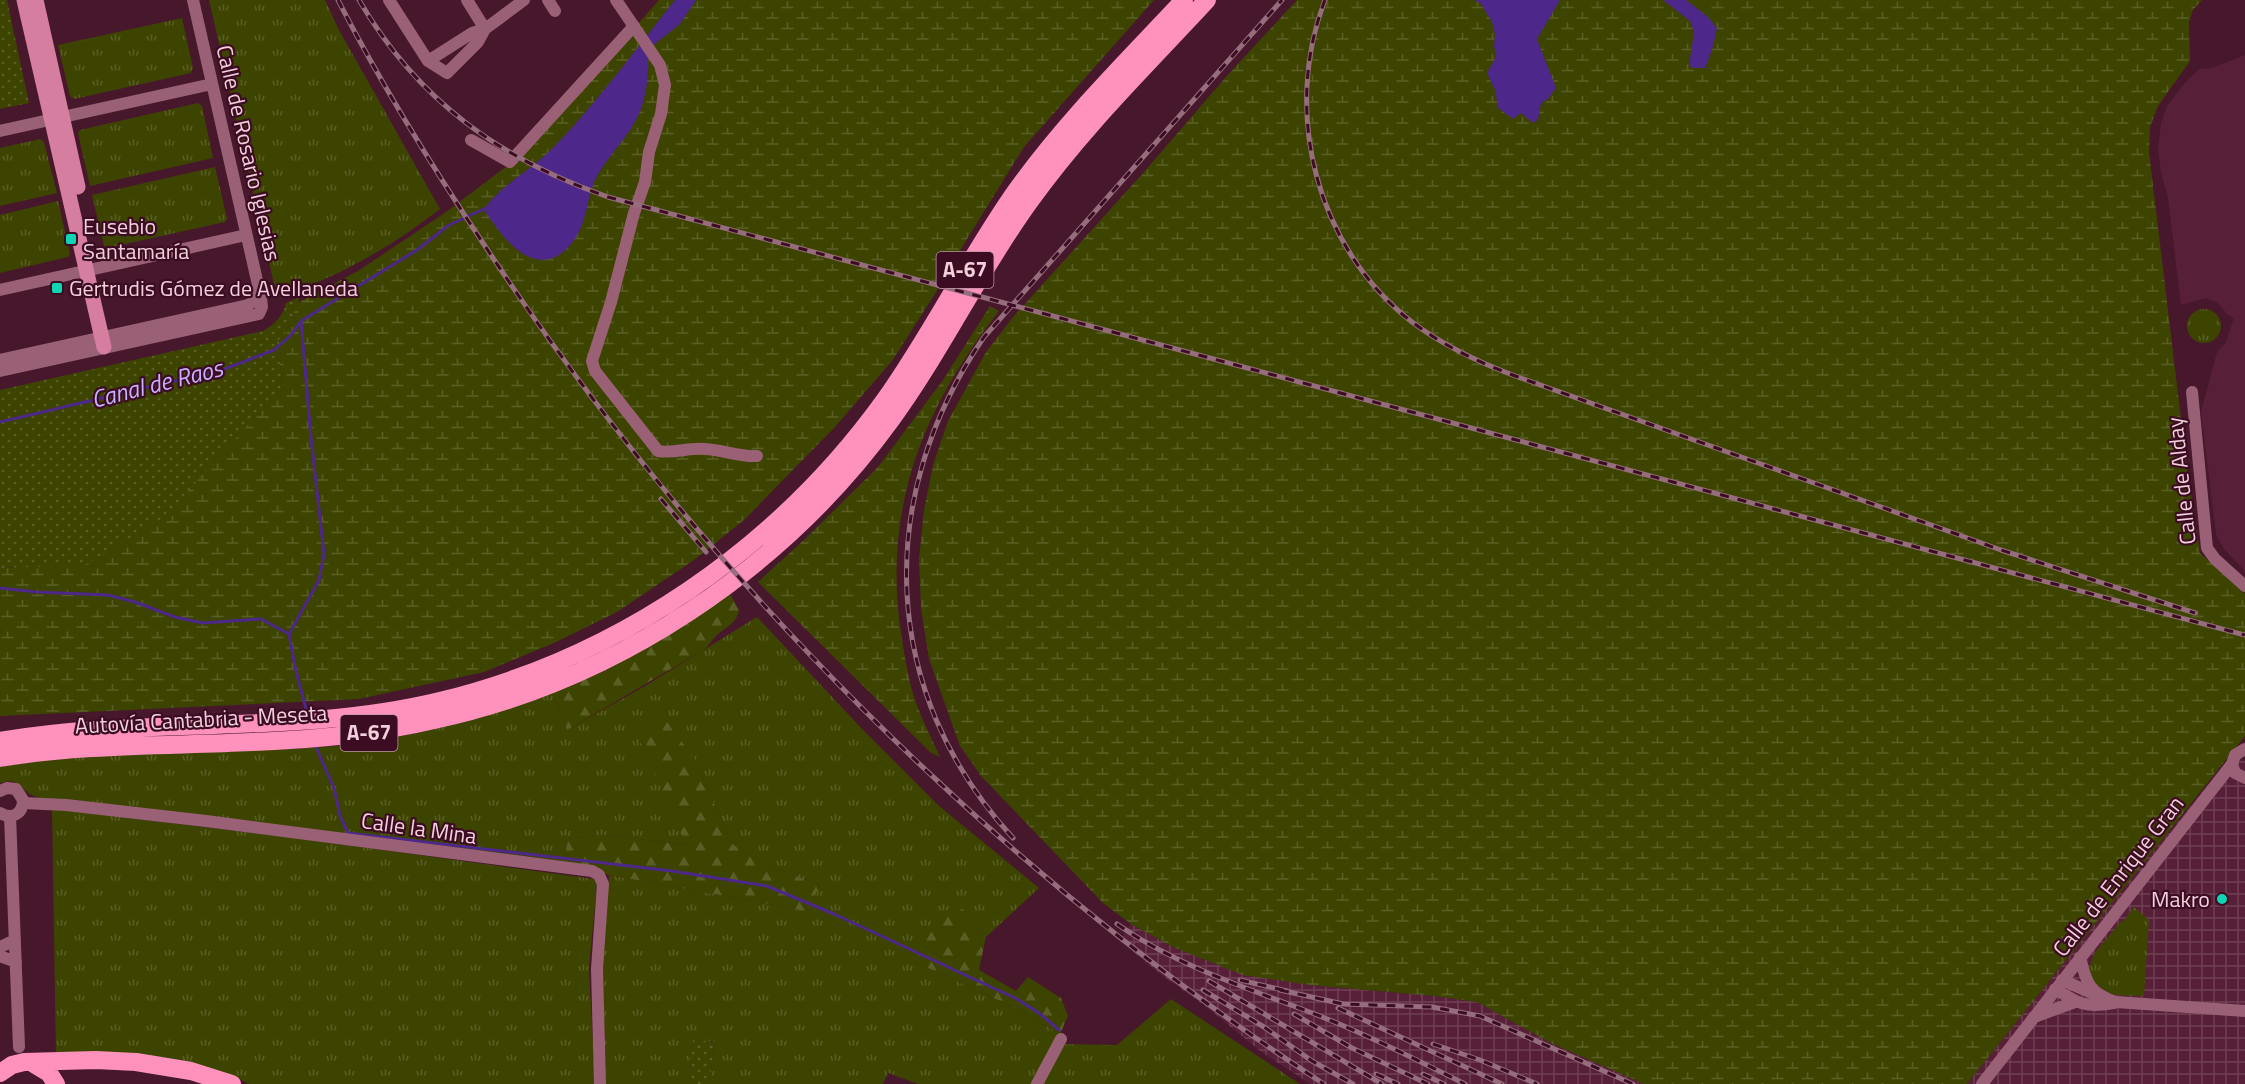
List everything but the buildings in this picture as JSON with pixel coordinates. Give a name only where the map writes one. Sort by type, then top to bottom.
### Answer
[{"type":"highway","name":"Autovía Cantabria - Meseta","points":[[758,549],[856,437],[899,378],[986,236],[1027,176],[1072,120],[1184,0]]},
{"type":"highway","name":"Autovía Cantabria - Meseta","points":[[0,758],[103,747],[319,739],[437,720],[514,698],[584,669],[658,631],[705,590],[827,497],[888,424],[929,365],[1010,231],[1045,181],[1090,126],[1207,0]]},
{"type":"highway","points":[[1045,181],[1222,0]]},
{"type":"highway","name":"Autovía Cantabria - Meseta","points":[[0,741],[91,730],[322,721],[433,703],[508,681],[575,654],[705,590]]},
{"type":"highway","points":[[13,1067],[96,1060],[136,1062],[191,1071],[231,1084]]},
{"type":"highway","points":[[13,1067],[49,1073],[56,1084]]},
{"type":"main road","points":[[24,0],[57,119]]},
{"type":"main road","points":[[36,0],[57,119],[108,341]]},
{"type":"street","name":"Calle de Rosario Iglesias","points":[[108,341],[259,314],[262,307],[193,0]]},
{"type":"street","points":[[389,0],[428,61],[447,73],[478,42],[485,28]]},
{"type":"street","points":[[467,0],[485,28]]},
{"type":"street","points":[[428,61],[472,33],[485,28],[524,0]]},
{"type":"street","points":[[548,0],[555,11]]},
{"type":"street","points":[[616,0],[663,71],[665,85],[663,103],[649,152],[645,182],[592,361],[595,371],[658,451],[704,448],[757,456]]},
{"type":"street","points":[[471,140],[510,162],[636,30]]},
{"type":"street","points":[[0,131],[212,84]]},
{"type":"street","points":[[0,290],[246,235]]},
{"type":"street","points":[[0,371],[248,305],[256,300],[259,290]]},
{"type":"street","points":[[0,360],[108,341]]},
{"type":"street","name":"Calle de Alday","points":[[2192,392],[2207,549],[2245,586]]},
{"type":"street","name":"Calle de Enrique Gran","points":[[1982,1084],[2213,789],[2232,764],[2235,755],[2244,748]]},
{"type":"street","points":[[2232,764],[2235,773],[2242,777]]},
{"type":"street","name":"Calle de Enrique Gran","points":[[2213,789],[2228,780],[2242,777]]},
{"type":"street","points":[[0,791],[7,788],[16,789],[22,796],[23,802],[19,812],[5,815],[15,940],[19,1047],[13,1067]]},
{"type":"street","name":"Calle la Mina","points":[[23,802],[206,821],[592,871],[598,875],[603,884],[597,969],[600,1084]]},
{"type":"street","points":[[0,947],[15,940]]},
{"type":"street","points":[[0,956],[16,962]]},
{"type":"street","points":[[2080,957],[2085,978],[2098,996]]},
{"type":"street","points":[[2059,985],[2116,1002],[2245,1011]]},
{"type":"street","points":[[2059,985],[2075,1002],[2085,1006],[2116,1002]]},
{"type":"street","points":[[2033,1018],[2061,1005],[2075,1002]]},
{"type":"street","points":[[1037,1084],[1061,1039]]},
{"type":"shaded area","points":[[675,0],[696,0],[680,24],[646,51],[647,82],[640,112],[628,134],[596,178],[577,235],[559,255],[547,259],[536,259],[525,255],[506,239],[484,210],[497,194],[552,149],[569,131]]},
{"type":"shaded area","points":[[1475,0],[1560,0],[1537,39],[1556,88],[1548,99],[1541,103],[1538,120],[1533,123],[1521,113],[1513,119],[1498,108],[1495,90],[1487,73],[1496,57],[1495,34],[1492,22],[1481,4]]},
{"type":"shaded area","points":[[1663,0],[1686,0],[1707,16],[1717,28],[1705,68],[1693,68],[1689,65],[1694,32],[1690,21]]},
{"type":"shaded area","points":[[2245,55],[2245,571],[2224,549],[2216,534],[2201,412],[2217,352],[2226,342],[2234,318],[2228,315],[2218,303],[2206,298],[2181,305],[2168,198],[2158,150],[2161,123],[2167,106],[2188,79],[2200,69],[2212,68]]},
{"type":"shaded area","points":[[2233,754],[2245,761],[2245,1084],[1967,1084],[2142,865]]},
{"type":"shaded area","points":[[1131,924],[1173,947],[1310,985],[1477,1002],[1551,1043],[1645,1084],[1310,1084],[1260,1051],[1120,941]]},
{"type":"green space","points":[[0,0],[7,0],[29,103],[0,109]]},
{"type":"green space","points":[[209,0],[325,0],[339,30],[440,209],[382,249],[342,271],[277,297]]},
{"type":"green space","points":[[659,0],[1154,0],[1024,147],[892,361],[834,428],[744,520],[694,560],[617,612],[554,643],[484,672],[359,699],[0,716],[0,568],[85,564],[283,387],[277,342],[287,331],[297,303],[358,271],[446,212],[523,154]]},
{"type":"green space","points":[[1297,0],[2202,0],[2193,10],[2189,22],[2190,61],[2158,106],[2150,127],[2149,152],[2187,469],[2200,553],[2245,594],[2245,736],[1967,1084],[1644,1084],[1551,1043],[1477,1002],[1310,985],[1243,975],[1173,947],[1131,924],[1103,903],[981,776],[960,746],[929,659],[921,608],[919,559],[924,510],[933,465],[948,421],[986,352],[1014,316]]},
{"type":"green space","points":[[182,18],[193,68],[191,73],[74,99],[70,96],[58,45]]},
{"type":"green space","points":[[198,103],[202,106],[213,158],[90,186],[78,133],[80,130]]},
{"type":"green space","points":[[40,139],[44,142],[57,193],[0,206],[0,148]]},
{"type":"green space","points":[[215,167],[227,218],[225,222],[107,248],[104,246],[92,195]]},
{"type":"green space","points":[[58,201],[70,254],[68,257],[0,273],[0,215]]},
{"type":"green space","points":[[300,297],[287,331],[277,342],[283,387],[164,517],[85,565],[0,568],[0,390],[263,331],[278,319],[286,303]]},
{"type":"green space","points":[[990,306],[999,311],[973,346],[951,382],[932,418],[917,455],[906,493],[899,533],[897,574],[899,618],[906,661],[916,703],[940,757],[930,752],[758,582],[878,467],[943,380]]},
{"type":"green space","points":[[2204,309],[2216,314],[2221,326],[2216,338],[2204,343],[2192,338],[2187,326],[2192,314]]},
{"type":"green space","points":[[730,594],[739,610],[738,615],[705,649],[567,730],[552,692],[599,673],[658,640]]},
{"type":"green space","points":[[757,617],[864,731],[938,805],[1039,888],[986,937],[963,909],[915,962],[1009,1005],[1060,1034],[1034,1084],[918,1084],[888,1073],[883,1084],[709,1084],[715,1042],[693,1040],[689,1084],[606,1084],[602,952],[609,875],[797,909],[808,913],[819,885],[760,862],[732,844],[694,758],[640,740],[687,845],[605,835],[567,839],[565,863],[52,800],[32,795],[15,782],[0,783],[0,767],[43,760],[132,753],[310,748],[379,740],[454,722],[552,692],[567,730],[645,686]]},
{"type":"green space","points":[[663,717],[694,758],[732,844],[760,862],[819,885],[808,914],[797,909],[609,875],[565,863],[567,839],[605,835],[686,845],[640,740],[646,721]]},
{"type":"green space","points":[[52,809],[295,838],[594,879],[597,884],[589,968],[595,1084],[249,1084],[232,1075],[56,1057]]},
{"type":"green space","points":[[2134,907],[2149,920],[2144,996],[2108,992],[2090,977],[2089,969],[2094,954]]},
{"type":"green space","points":[[963,909],[986,937],[979,970],[1016,991],[1028,977],[1061,998],[1068,1016],[1060,1034],[1009,1005],[915,962],[935,913]]},
{"type":"green space","points":[[1171,999],[1300,1084],[1041,1084],[1061,1044],[1117,1045]]},
{"type":"green space","points":[[693,1040],[715,1042],[709,1084],[689,1084]]},
{"type":"waterway","name":"Canal de Raos","points":[[0,422],[225,369],[274,350],[291,335],[301,321],[417,250],[449,225],[486,208]]},
{"type":"waterway","points":[[301,321],[324,554],[319,580],[289,634],[307,713]]},
{"type":"waterway","points":[[0,588],[108,595],[175,617],[203,623],[261,619],[289,634]]},
{"type":"waterway","points":[[315,745],[334,788],[340,816],[348,833],[672,871],[767,886],[834,914],[1017,999],[1039,1013],[1059,1030]]},
{"type":"railway","points":[[338,0],[372,64],[428,157],[487,249],[572,371],[663,488],[760,601],[863,709],[971,812],[1084,909],[1202,1000],[1324,1084]]},
{"type":"railway","points":[[359,0],[382,36],[408,68],[435,97],[465,122],[497,145],[532,164],[608,197],[2245,635]]},
{"type":"railway","points":[[1013,838],[969,781],[937,721],[916,658],[907,594],[909,528],[923,463],[948,399],[984,337],[1282,0]]},
{"type":"railway","points":[[1325,0],[1312,43],[1307,87],[1308,132],[1316,175],[1331,217],[1352,256],[1379,292],[1424,331],[1463,354],[1518,377],[2001,550],[2195,613]]},
{"type":"railway","points":[[661,499],[706,552]]},
{"type":"railway","points":[[1117,924],[1182,961],[1341,1025],[1465,1084]]},
{"type":"railway","points":[[1240,980],[1287,991]]},
{"type":"railway","points":[[1209,981],[1382,1084]]},
{"type":"railway","points":[[1203,990],[1264,1027],[1312,1061],[1353,1084]]},
{"type":"railway","points":[[1280,990],[1343,1004],[1432,1007],[1480,1016],[1633,1084]]},
{"type":"railway","points":[[1338,1008],[1502,1084]]},
{"type":"railway","points":[[1294,1014],[1352,1048],[1428,1084]]},
{"type":"railway","points":[[1433,1044],[1480,1060],[1537,1084]]},
{"type":"railway","points":[[1376,1074],[1398,1084]]},
{"type":"railway","points":[[1423,1074],[1444,1084]]},
{"type":"place","name":"Eusebio Santamaría","points":[[71,239]]},
{"type":"place","name":"Gertrudis Gómez de Avellaneda","points":[[57,288]]},
{"type":"place","name":"Makro","points":[[2222,899]]}]
